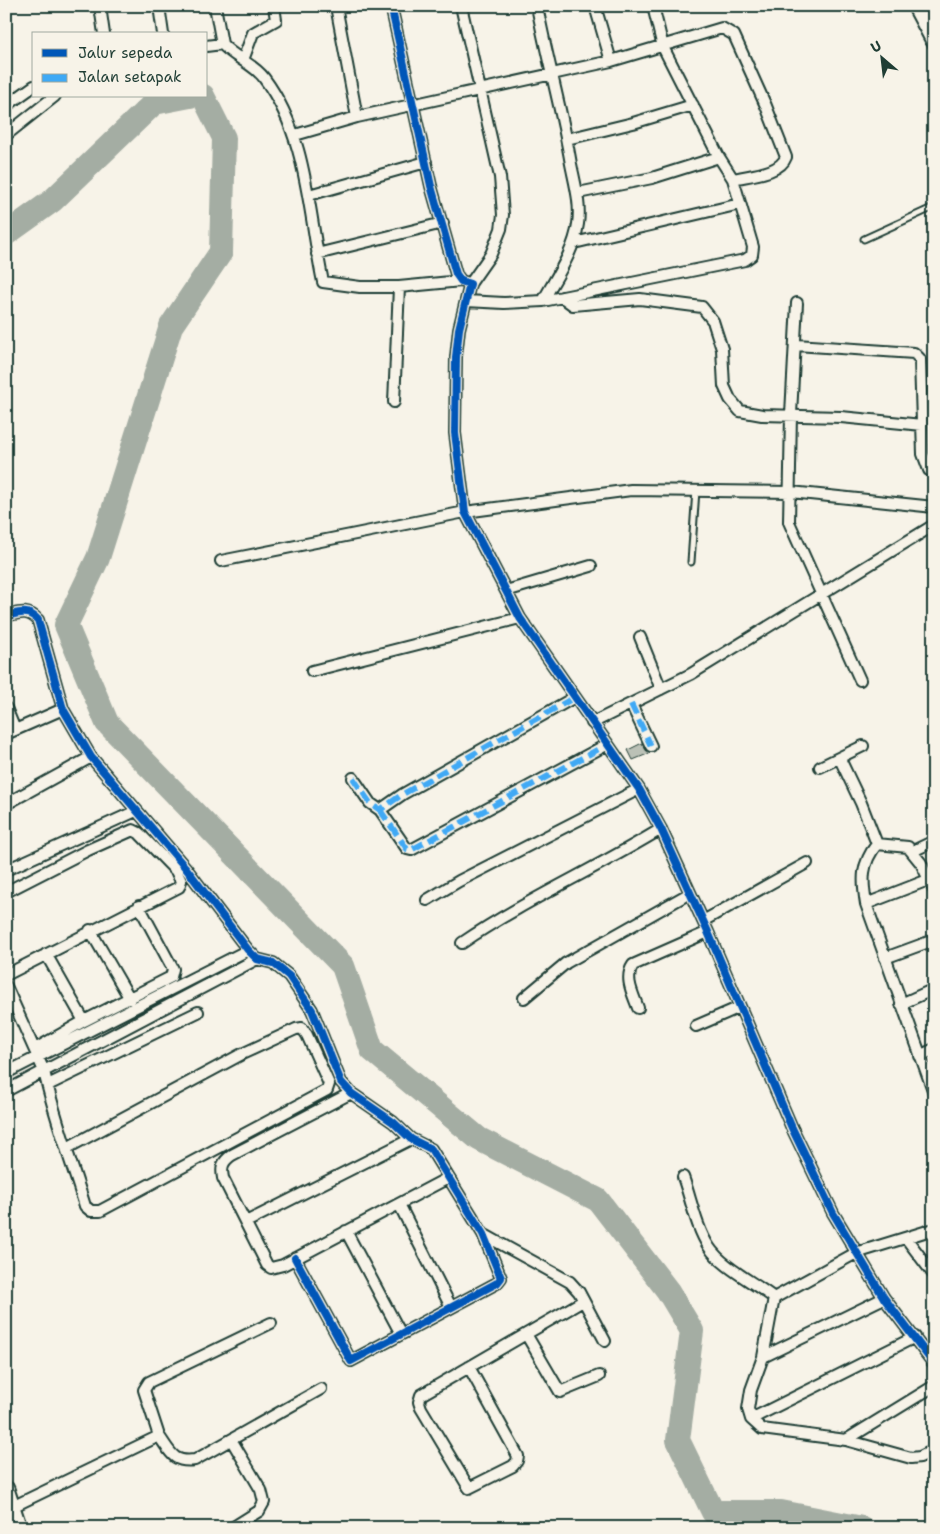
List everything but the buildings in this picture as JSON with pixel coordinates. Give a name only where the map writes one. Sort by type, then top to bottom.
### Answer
[{"type":"main road","points":[[916,6],[934,40]]},
{"type":"street","points":[[100,6],[104,32]]},
{"type":"street","points":[[159,6],[163,32]]},
{"type":"street","points":[[215,6],[222,44],[262,76],[280,103],[294,135],[309,195],[323,282],[360,286],[399,287],[466,283]]},
{"type":"street","points":[[243,60],[254,33],[276,20],[274,6]]},
{"type":"street","points":[[336,6],[357,117]]},
{"type":"street","points":[[391,6],[431,186],[456,274],[466,283]]},
{"type":"street","points":[[461,6],[482,91],[500,177],[503,214],[501,229],[491,254],[466,283],[466,301],[459,329],[456,356],[455,433],[465,512],[520,618],[639,789],[661,829],[708,932],[792,1128],[833,1213],[884,1298],[934,1364]]},
{"type":"street","points":[[537,6],[550,75],[567,139],[578,193],[578,224],[574,243],[543,301]]},
{"type":"street","points":[[596,6],[611,61]]},
{"type":"street","points":[[466,301],[504,303],[543,301],[745,260],[752,256],[754,247],[733,179],[719,157],[663,47],[653,6]]},
{"type":"street","points":[[294,135],[357,117],[482,91],[611,61],[722,28],[734,35],[766,106],[786,157],[784,163],[778,168],[733,179]]},
{"type":"street","points":[[208,46],[222,44]]},
{"type":"street","points":[[6,106],[32,87]]},
{"type":"street","points":[[6,135],[52,98]]},
{"type":"street","points":[[567,139],[633,123],[693,105]]},
{"type":"street","points":[[578,193],[652,178],[719,157]]},
{"type":"street","points":[[309,195],[426,162]]},
{"type":"street","points":[[574,243],[740,204]]},
{"type":"street","points":[[317,254],[443,223]]},
{"type":"street","points":[[394,402],[399,287]]},
{"type":"street","points":[[562,297],[573,305],[640,299],[702,307],[713,321],[722,349],[724,386],[730,399],[740,411],[762,415],[791,414],[922,425]]},
{"type":"street","points":[[797,302],[791,414],[789,522],[860,680]]},
{"type":"street","points":[[796,345],[914,353],[920,359],[925,462],[929,470],[934,471]]},
{"type":"street","points":[[221,560],[465,512],[631,490],[791,492],[934,507]]},
{"type":"street","points":[[592,723],[725,655],[820,594],[934,525]]},
{"type":"street","points":[[506,591],[591,566]]},
{"type":"street","points":[[6,616],[24,612],[33,614],[38,620],[63,708],[91,757],[185,867],[248,950],[257,959],[273,962],[289,976],[312,1010],[336,1074],[352,1093],[393,1122],[411,1139],[430,1149],[483,1234],[501,1278],[497,1283],[352,1361],[296,1258]]},
{"type":"street","points":[[312,671],[520,618]]},
{"type":"street","points":[[640,637],[661,689]]},
{"type":"street","points":[[380,810],[402,794],[575,697]]},
{"type":"street","points":[[631,704],[651,746]]},
{"type":"street","points":[[6,708],[10,732],[63,708]]},
{"type":"street","points":[[353,778],[370,802],[380,810],[407,849],[411,850],[608,744]]},
{"type":"street","points":[[820,767],[840,759],[863,746]]},
{"type":"street","points":[[6,804],[91,757]]},
{"type":"street","points":[[840,759],[861,803],[876,844]]},
{"type":"street","points":[[427,900],[459,881],[639,789]]},
{"type":"street","points":[[6,870],[136,811]]},
{"type":"street","points":[[462,943],[492,923],[612,859],[661,829]]},
{"type":"street","points":[[6,892],[88,850],[133,830],[139,833],[176,871],[181,881],[179,887],[90,930],[6,975]]},
{"type":"street","points":[[913,850],[934,841]]},
{"type":"street","points":[[876,844],[901,845],[913,850],[934,890]]},
{"type":"street","points":[[876,844],[865,862],[863,876],[866,904],[900,1004],[934,1093]]},
{"type":"street","points":[[703,921],[807,863]]},
{"type":"street","points":[[866,904],[928,880]]},
{"type":"street","points":[[524,998],[566,963],[690,893]]},
{"type":"street","points":[[20,1084],[10,1072],[84,1021],[172,976],[172,969],[139,906]]},
{"type":"street","points":[[90,930],[130,999]]},
{"type":"street","points":[[638,1008],[629,982],[629,971],[633,965],[708,932]]},
{"type":"street","points":[[885,958],[934,940]]},
{"type":"street","points":[[37,1054],[248,950]]},
{"type":"street","points":[[46,954],[84,1021]]},
{"type":"street","points":[[6,1091],[257,959]]},
{"type":"street","points":[[6,986],[44,1071],[67,1148],[85,1206],[91,1211],[100,1212],[327,1090],[329,1084],[307,1035],[302,1028],[296,1029],[242,1054],[67,1148]]},
{"type":"street","points":[[900,1004],[934,989]]},
{"type":"street","points":[[696,1026],[740,1007]]},
{"type":"street","points":[[48,1085],[198,1012]]},
{"type":"street","points":[[920,1056],[934,1049]]},
{"type":"street","points":[[352,1093],[225,1160],[221,1166],[223,1178],[270,1268],[276,1268],[296,1258],[448,1178]]},
{"type":"street","points":[[246,1222],[411,1139]]},
{"type":"street","points":[[684,1177],[703,1237],[709,1248],[720,1259],[774,1298]]},
{"type":"street","points":[[399,1204],[451,1307]]},
{"type":"street","points":[[774,1298],[856,1253],[934,1229]]},
{"type":"street","points":[[346,1231],[401,1334]]},
{"type":"street","points":[[483,1234],[570,1282],[605,1341]]},
{"type":"street","points":[[906,1238],[934,1275]]},
{"type":"street","points":[[774,1298],[763,1357],[751,1390],[748,1410],[751,1419],[762,1429],[846,1440],[910,1458],[930,1453]]},
{"type":"street","points":[[763,1357],[884,1298]]},
{"type":"street","points":[[469,1367],[518,1456],[518,1461],[513,1466],[469,1488],[419,1402],[422,1395],[469,1367],[583,1301]]},
{"type":"street","points":[[271,1323],[148,1382],[144,1390],[145,1399],[159,1436],[174,1458],[183,1462],[195,1460],[321,1390]]},
{"type":"street","points":[[526,1334],[560,1392],[599,1376]]},
{"type":"street","points":[[751,1419],[915,1338]]},
{"type":"street","points":[[846,1440],[934,1386]]},
{"type":"street","points":[[12,1507],[159,1436]]},
{"type":"street","points":[[232,1440],[260,1490],[264,1502],[259,1511],[232,1528]]},
{"type":"street","points":[[6,1489],[20,1528]]},
{"type":"lane","points":[[864,239],[934,208]]},
{"type":"lane","points":[[691,562],[696,490]]},
{"type":"lane","points":[[930,1453],[934,1462]]},
{"type":"waterway","points":[[6,234],[52,201],[154,103],[180,98]]},
{"type":"waterway","points":[[204,98],[224,138],[221,252],[171,326],[98,558],[66,625],[107,723],[343,966],[372,1050],[479,1139],[598,1200],[668,1291],[692,1331],[678,1440],[713,1512],[781,1512],[862,1528]]},
{"type":"marked path","points":[[353,778],[370,803],[380,810],[403,794],[575,697]]},
{"type":"marked path","points":[[631,704],[651,746]]},
{"type":"marked path","points":[[380,810],[407,849],[411,850],[608,744]]},
{"type":"cycle path","points":[[391,6],[431,186],[456,274],[461,281],[470,284],[459,329],[456,357],[455,433],[465,512],[520,618],[639,789],[661,829],[708,932],[792,1128],[833,1213],[884,1298],[934,1364]]},
{"type":"cycle path","points":[[6,616],[27,613],[38,620],[63,709],[91,757],[185,867],[248,950],[257,959],[273,963],[289,976],[312,1010],[341,1082],[351,1093],[393,1122],[411,1139],[431,1149],[483,1234],[501,1278],[497,1283],[351,1361],[295,1258]]}]
